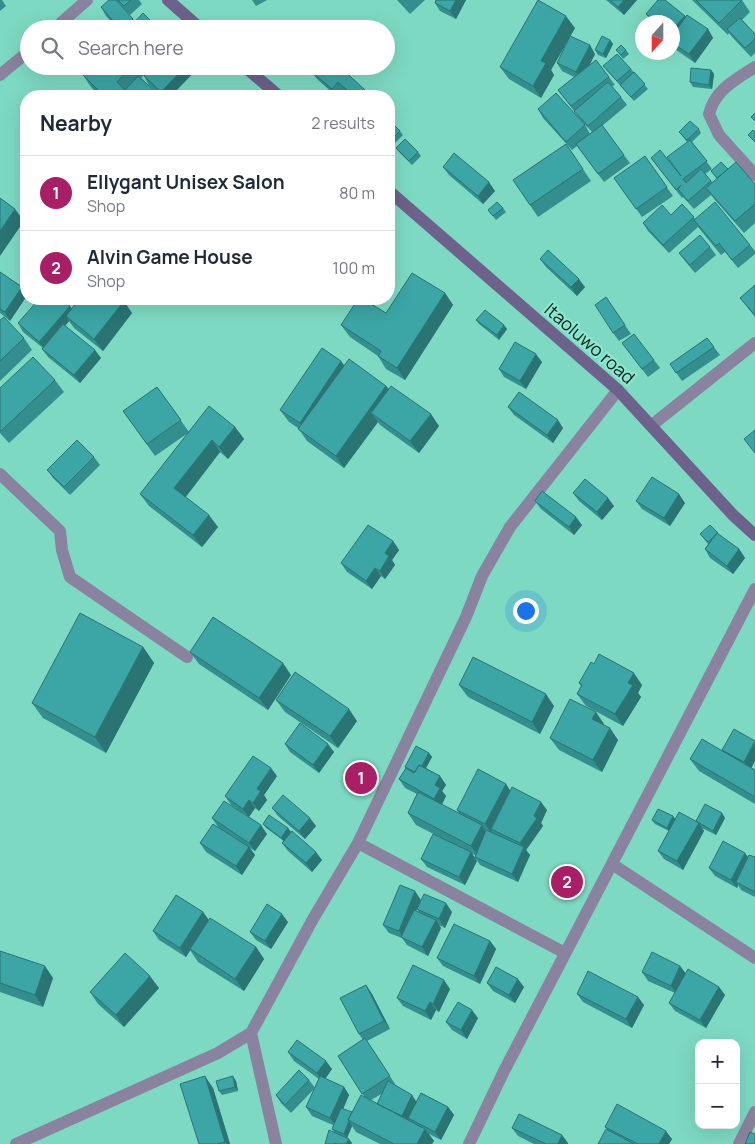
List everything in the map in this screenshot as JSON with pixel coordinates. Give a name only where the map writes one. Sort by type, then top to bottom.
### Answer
[{"type":"street","points":[[64,20],[86,0]]},
{"type":"street","points":[[168,0],[191,20]]},
{"type":"street","points":[[0,75],[20,58]]},
{"type":"street","points":[[755,67],[722,90],[712,102],[709,114],[719,134],[755,175]]},
{"type":"street","points":[[254,75],[272,90]]},
{"type":"street","name":"Itaoluwo road","points":[[395,196],[618,390],[652,425],[733,516],[755,535]]},
{"type":"street","points":[[652,425],[755,343]]},
{"type":"street","points":[[16,1144],[218,1053],[251,1033],[313,919],[358,843],[466,617],[482,576],[510,527],[618,390]]},
{"type":"street","points":[[0,474],[60,531],[62,550],[70,577],[186,656]]},
{"type":"street","points":[[469,1144],[565,953],[755,589]]},
{"type":"street","points":[[358,843],[565,953]]},
{"type":"street","points":[[612,864],[755,958]]},
{"type":"street","points":[[251,1033],[276,1144]]},
{"type":"street","points":[[740,1144],[755,1112]]},
{"type":"building","points":[[109,0],[116,0],[133,19],[112,20],[101,7]]},
{"type":"building","points":[[118,0],[131,0],[124,6]]},
{"type":"building","points":[[436,0],[456,0],[450,11],[435,3]]},
{"type":"building","points":[[538,0],[566,16],[541,61],[546,63],[533,86],[500,67]]},
{"type":"building","points":[[610,0],[624,0],[618,7]]},
{"type":"building","points":[[658,0],[665,0],[685,16],[680,21],[680,15],[646,14]]},
{"type":"building","points":[[696,0],[742,0],[719,23]]},
{"type":"building","points":[[143,13],[150,20],[136,20]]},
{"type":"building","points":[[687,15],[708,29],[689,54],[680,48],[680,25]]},
{"type":"building","points":[[740,18],[755,34],[755,39],[745,48],[727,29]]},
{"type":"building","points":[[570,36],[590,45],[576,72],[557,63]]},
{"type":"building","points":[[602,36],[610,40],[603,54],[595,50]]},
{"type":"building","points":[[621,45],[626,50],[621,55],[616,50]]},
{"type":"building","points":[[617,54],[631,69],[617,81],[603,66]]},
{"type":"building","points":[[596,60],[609,77],[571,106],[558,90]]},
{"type":"building","points":[[691,68],[711,70],[709,85],[690,82]]},
{"type":"building","points":[[634,72],[645,84],[631,97],[620,85]]},
{"type":"building","points":[[83,75],[124,75],[117,82],[125,90],[98,90]]},
{"type":"building","points":[[177,75],[163,90],[159,90],[144,76]]},
{"type":"building","points":[[316,75],[349,75],[365,90],[347,90],[338,82],[332,89]]},
{"type":"building","points":[[138,76],[154,90],[125,90]]},
{"type":"building","points":[[608,82],[621,97],[588,126],[574,111]]},
{"type":"building","points":[[556,93],[585,125],[566,142],[538,109]]},
{"type":"building","points":[[755,113],[755,121],[751,117]]},
{"type":"building","points":[[690,121],[699,129],[687,140],[679,132]]},
{"type":"building","points":[[602,125],[624,155],[598,174],[576,144]]},
{"type":"building","points":[[395,126],[400,131],[395,136]]},
{"type":"building","points":[[753,130],[755,132],[755,142],[748,135]]},
{"type":"building","points":[[405,139],[418,152],[409,161],[396,148]]},
{"type":"building","points":[[690,140],[707,161],[683,179],[686,183],[701,169],[711,181],[688,201],[678,189],[681,185],[676,190],[651,158],[660,150],[681,176],[667,157]]},
{"type":"building","points":[[566,144],[583,169],[530,205],[513,180]]},
{"type":"building","points":[[454,153],[489,182],[478,196],[443,167]]},
{"type":"building","points":[[645,156],[667,187],[636,209],[614,178]]},
{"type":"building","points":[[721,162],[728,169],[717,178],[711,171]]},
{"type":"building","points":[[736,162],[755,184],[755,204],[735,221],[706,188]]},
{"type":"building","points":[[0,198],[15,209],[0,231]]},
{"type":"building","points":[[497,202],[503,208],[493,216],[488,210]]},
{"type":"building","points":[[715,202],[750,245],[732,260],[719,243],[716,246],[694,220]]},
{"type":"building","points":[[682,204],[694,217],[663,245],[643,223],[662,205],[671,215]]},
{"type":"building","points":[[700,235],[710,247],[690,265],[679,253]]},
{"type":"building","points":[[548,250],[579,279],[571,287],[540,259]]},
{"type":"building","points":[[0,272],[20,286],[20,290],[5,312],[0,309]]},
{"type":"building","points":[[412,273],[445,293],[397,368],[378,356],[381,351],[341,325],[354,305],[373,305],[386,313],[391,305],[395,305],[395,299]]},
{"type":"building","points":[[755,285],[755,315],[740,298]]},
{"type":"building","points":[[606,297],[625,325],[613,333],[595,305]]},
{"type":"building","points":[[34,305],[70,306],[39,342],[18,323]]},
{"type":"building","points":[[74,305],[121,305],[94,339],[66,316]]},
{"type":"building","points":[[485,310],[504,325],[497,335],[476,320]]},
{"type":"building","points":[[4,317],[24,338],[0,361],[0,320]]},
{"type":"building","points":[[63,324],[95,350],[74,375],[42,349]]},
{"type":"building","points":[[634,334],[654,360],[642,369],[622,343]]},
{"type":"building","points":[[707,338],[714,347],[676,373],[670,364]]},
{"type":"building","points":[[515,342],[536,354],[520,381],[499,369]]},
{"type":"building","points":[[322,348],[341,361],[300,423],[280,410]]},
{"type":"building","points":[[33,357],[55,380],[1,431],[0,388]]},
{"type":"building","points":[[349,359],[386,386],[336,456],[298,429]]},
{"type":"building","points":[[391,386],[431,414],[410,441],[371,413]]},
{"type":"building","points":[[157,387],[181,420],[147,444],[123,411]]},
{"type":"building","points":[[519,392],[558,420],[547,435],[508,407]]},
{"type":"building","points":[[209,406],[235,427],[219,447],[212,440],[174,488],[209,515],[193,535],[140,494]]},
{"type":"building","points":[[755,430],[755,453],[744,439]]},
{"type":"building","points":[[77,440],[94,457],[64,487],[47,470]]},
{"type":"building","points":[[652,477],[679,494],[664,518],[636,501]]},
{"type":"building","points":[[585,479],[608,498],[597,512],[573,493]]},
{"type":"building","points":[[542,491],[576,517],[569,527],[535,501]]},
{"type":"building","points":[[368,525],[393,541],[385,553],[389,556],[380,571],[375,568],[366,581],[341,563]]},
{"type":"building","points":[[710,525],[718,533],[708,542],[700,534]]},
{"type":"building","points":[[717,533],[739,549],[727,566],[705,549]]},
{"type":"building","points":[[80,613],[143,647],[95,737],[32,703]]},
{"type":"building","points":[[213,617],[283,663],[259,698],[190,652]]},
{"type":"building","points":[[599,654],[634,673],[628,683],[633,685],[615,714],[577,694],[582,685],[579,683],[591,662],[594,664]]},
{"type":"building","points":[[473,657],[546,694],[532,722],[459,685]]},
{"type":"building","points":[[295,672],[349,709],[330,736],[276,700]]},
{"type":"building","points":[[570,699],[596,712],[592,719],[610,728],[593,760],[550,738]]},
{"type":"building","points":[[300,723],[328,744],[313,765],[285,744]]},
{"type":"building","points":[[734,729],[755,741],[744,762],[722,750]]},
{"type":"building","points":[[702,739],[755,770],[755,797],[690,759]]},
{"type":"building","points":[[416,746],[429,753],[422,766],[419,765],[415,772],[405,767]]},
{"type":"building","points":[[253,756],[271,768],[257,789],[261,791],[253,803],[249,800],[243,809],[225,796]]},
{"type":"building","points":[[419,765],[440,776],[435,785],[440,788],[434,799],[399,779],[406,768],[414,773]]},
{"type":"building","points":[[478,769],[506,784],[485,824],[457,810]]},
{"type":"building","points":[[512,787],[541,802],[534,816],[537,818],[520,843],[491,829]]},
{"type":"building","points":[[418,792],[482,825],[471,846],[408,813]]},
{"type":"building","points":[[283,795],[310,818],[299,831],[272,808]]},
{"type":"building","points":[[224,801],[261,825],[249,843],[212,818]]},
{"type":"building","points":[[705,804],[722,813],[713,831],[696,821]]},
{"type":"building","points":[[658,809],[673,816],[667,828],[652,820]]},
{"type":"building","points":[[679,812],[699,823],[677,861],[658,851]]},
{"type":"building","points":[[269,815],[288,828],[281,838],[263,824]]},
{"type":"building","points":[[213,824],[249,847],[236,866],[200,843]]},
{"type":"building","points":[[486,830],[524,847],[512,874],[475,857]]},
{"type":"building","points":[[292,831],[316,852],[306,863],[282,843]]},
{"type":"building","points":[[433,834],[471,852],[459,877],[421,859]]},
{"type":"building","points":[[723,841],[745,853],[731,880],[709,868]]},
{"type":"building","points":[[749,855],[755,857],[755,892],[736,882]]},
{"type":"building","points":[[400,885],[415,891],[399,931],[383,925]]},
{"type":"building","points":[[424,894],[446,903],[439,919],[417,909]]},
{"type":"building","points":[[176,895],[203,912],[180,948],[153,931]]},
{"type":"building","points":[[267,904],[282,914],[265,941],[250,932]]},
{"type":"building","points":[[414,910],[436,920],[422,947],[401,937]]},
{"type":"building","points":[[210,918],[256,947],[235,979],[190,949]]},
{"type":"building","points":[[454,924],[490,941],[474,976],[437,958]]},
{"type":"building","points":[[0,951],[45,966],[35,995],[0,983]]},
{"type":"building","points":[[652,952],[680,966],[671,986],[642,972]]},
{"type":"building","points":[[125,953],[150,976],[116,1015],[90,992]]},
{"type":"building","points":[[413,965],[444,980],[433,1004],[430,1002],[425,1011],[397,998]]},
{"type":"building","points":[[496,967],[518,979],[509,995],[487,983]]},
{"type":"building","points":[[688,969],[719,987],[700,1020],[669,1003]]},
{"type":"building","points":[[588,971],[638,997],[626,1019],[577,994]]},
{"type":"building","points":[[366,985],[384,1021],[359,1034],[340,998]]},
{"type":"building","points":[[458,1002],[472,1010],[461,1030],[446,1022]]},
{"type":"building","points":[[365,1038],[390,1076],[362,1094],[338,1056]]},
{"type":"building","points":[[297,1040],[326,1061],[317,1073],[288,1052]]},
{"type":"building","points":[[299,1070],[309,1080],[285,1105],[276,1095]]},
{"type":"building","points":[[205,1076],[225,1142],[217,1144],[199,1144],[180,1084]]},
{"type":"building","points":[[233,1076],[235,1087],[219,1091],[216,1081]]},
{"type":"building","points":[[320,1076],[344,1087],[330,1118],[306,1107]]},
{"type":"building","points":[[388,1081],[412,1095],[402,1116],[377,1104]]},
{"type":"building","points":[[421,1093],[448,1107],[435,1132],[408,1118]]},
{"type":"building","points":[[361,1095],[425,1129],[417,1144],[394,1144],[348,1120]]},
{"type":"building","points":[[617,1104],[666,1131],[659,1144],[638,1144],[605,1127]]},
{"type":"building","points":[[341,1108],[352,1112],[344,1134],[332,1129]]},
{"type":"building","points":[[519,1114],[562,1135],[558,1144],[546,1144],[512,1128]]},
{"type":"building","points":[[606,1129],[634,1144],[598,1144]]},
{"type":"building","points":[[329,1130],[349,1139],[346,1144],[325,1144]]},
{"type":"building","points":[[750,1132],[755,1134],[755,1144],[745,1144]]},
{"type":"place","name":"Ellygant Unisex Salon","points":[[361,778]]},
{"type":"place","name":"Alvin Game House","points":[[567,882]]}]
